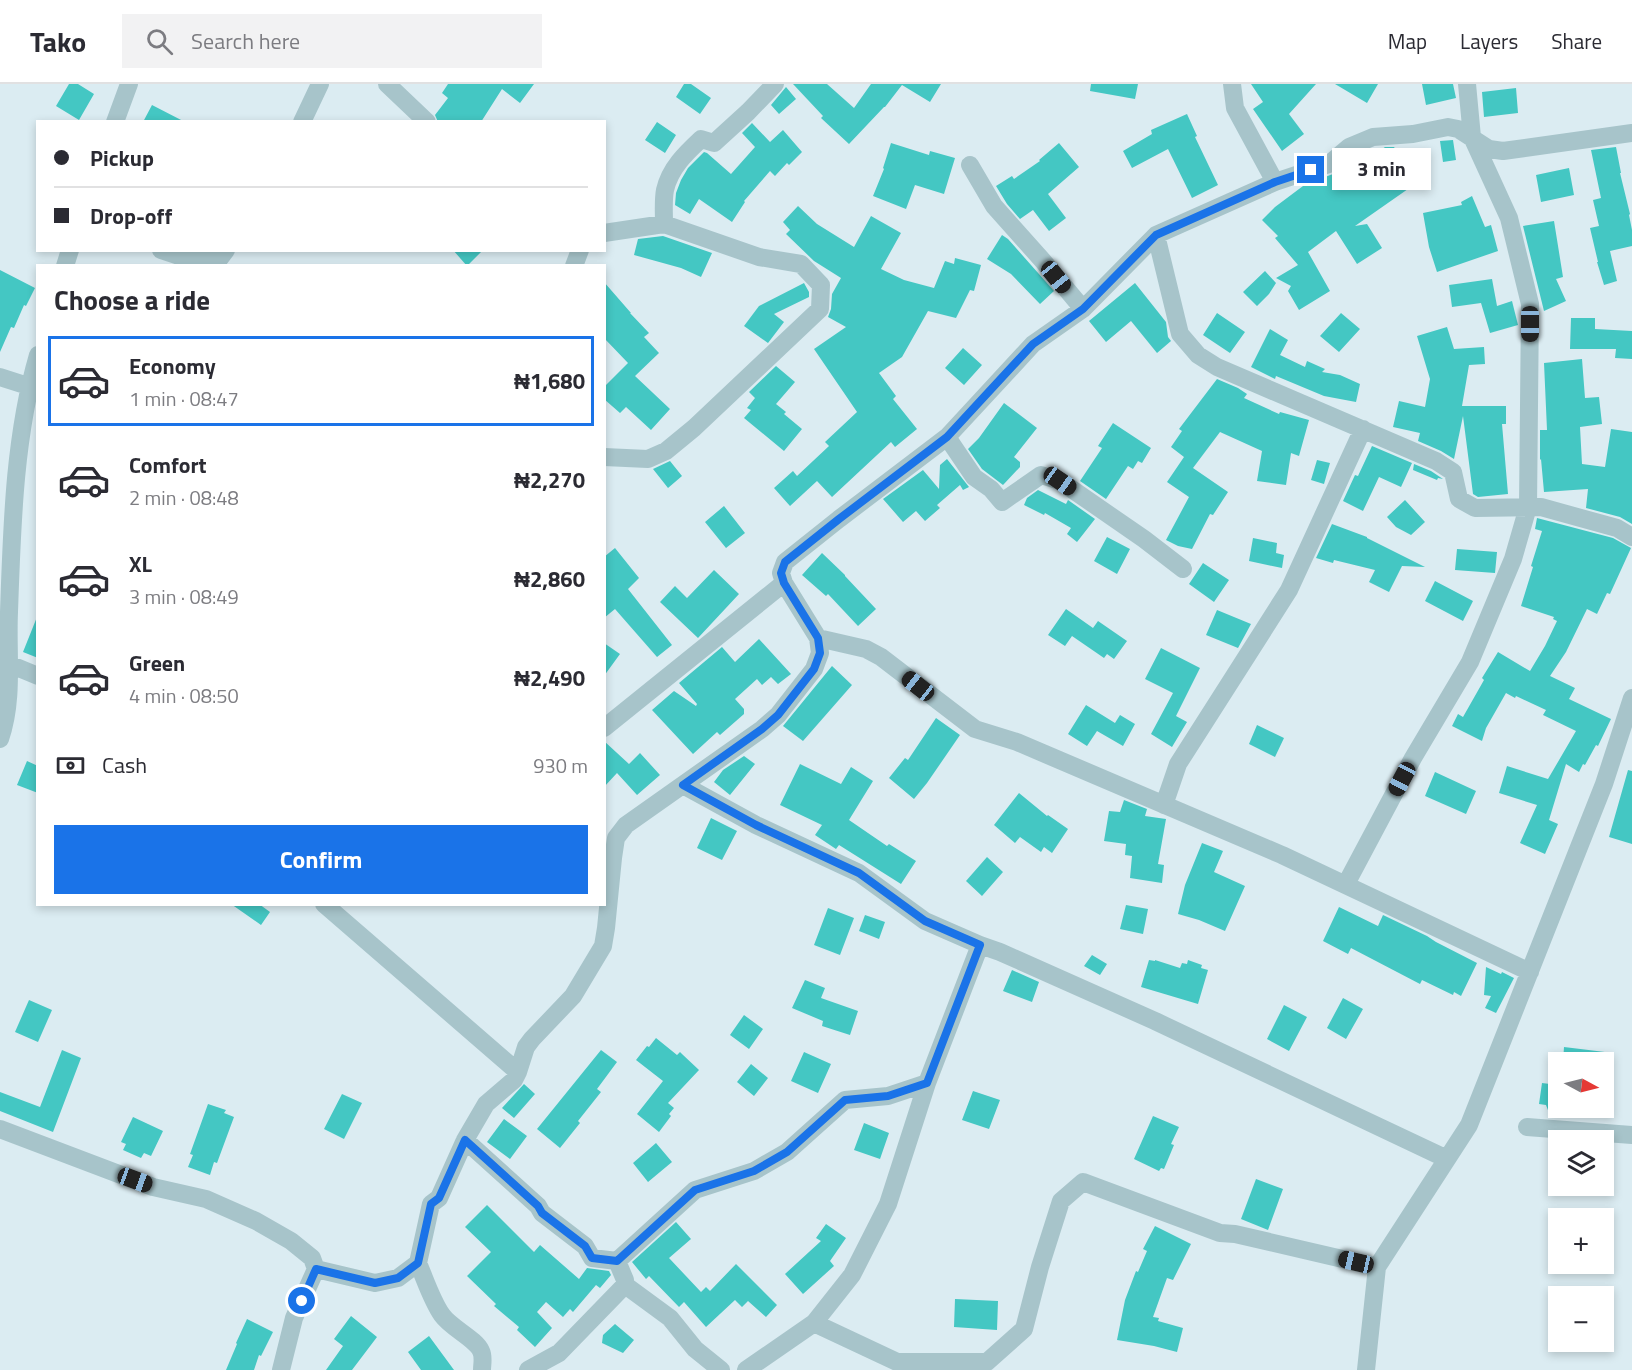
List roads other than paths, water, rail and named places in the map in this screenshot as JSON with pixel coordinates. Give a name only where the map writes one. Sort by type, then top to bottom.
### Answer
[{"type":"street","points":[[116,120],[129,84]]},
{"type":"street","points":[[303,120],[320,84]]},
{"type":"street","points":[[387,84],[425,120]]},
{"type":"street","points":[[664,224],[665,190],[677,164],[701,139],[714,143],[775,84]]},
{"type":"street","points":[[1232,84],[1235,108],[1275,182]]},
{"type":"street","points":[[1346,884],[1413,758],[1470,662],[1513,559],[1528,507],[1530,304],[1509,218],[1472,137],[1467,84]]},
{"type":"street","points":[[482,1370],[481,1351],[476,1344],[448,1323],[441,1314],[418,1263],[431,1204],[439,1198],[465,1140],[486,1104],[514,1080],[526,1047],[573,996],[603,946],[616,838],[626,825],[762,729],[778,715],[814,669],[820,653],[818,638],[784,583],[781,573],[785,562],[947,437],[1033,344],[1083,309],[1156,235],[1275,182],[1329,164],[1349,147],[1373,137],[1413,134],[1448,127],[1458,129],[1489,148],[1503,151],[1632,133]]},
{"type":"street","points":[[970,165],[994,207],[1083,309]]},
{"type":"street","points":[[606,233],[664,224],[759,257],[801,264],[821,285],[820,309],[694,428],[666,451],[648,459],[606,457]]},
{"type":"street","points":[[1156,235],[1180,334],[1198,355],[1216,367],[1436,461],[1453,472],[1459,499],[1475,508],[1541,507],[1617,528],[1632,537]]},
{"type":"street","points":[[167,252],[191,260],[220,258],[224,252]]},
{"type":"street","points":[[0,739],[4,726],[9,683],[9,615],[15,486],[28,386],[36,361]]},
{"type":"street","points":[[0,377],[28,386]]},
{"type":"street","points":[[1164,805],[1178,764],[1289,590],[1363,429]]},
{"type":"street","points":[[947,437],[974,477],[991,489],[1002,502],[1041,475],[1060,481],[1183,569]]},
{"type":"street","points":[[606,726],[784,583]]},
{"type":"street","points":[[818,638],[866,649],[881,657],[975,729],[1017,742],[1282,855],[1530,972]]},
{"type":"street","points":[[9,664],[36,675]]},
{"type":"street","points":[[1366,1370],[1377,1267],[1469,1125],[1604,784],[1632,698]]},
{"type":"street","points":[[683,785],[756,825],[859,873],[925,921],[1155,1021],[1447,1159]]},
{"type":"street","points":[[326,906],[518,1072]]},
{"type":"street","points":[[746,1370],[814,1323],[852,1275],[888,1204],[927,1083],[980,945]]},
{"type":"street","points":[[465,1140],[538,1206],[542,1213],[585,1246],[592,1258],[617,1261],[695,1190],[754,1171],[787,1152],[845,1100],[888,1096],[927,1083]]},
{"type":"street","points":[[1527,1127],[1632,1135]]},
{"type":"street","points":[[0,1129],[153,1187],[206,1199],[256,1221],[291,1241],[312,1258],[316,1269],[294,1318],[281,1370]]},
{"type":"street","points":[[814,1323],[897,1362],[987,1362],[1024,1329],[1040,1267],[1061,1201],[1083,1182],[1220,1233],[1235,1234],[1377,1267]]},
{"type":"street","points":[[617,1261],[626,1285],[670,1318],[695,1349],[721,1370]]},
{"type":"street","points":[[316,1269],[375,1283],[398,1278],[418,1263]]},
{"type":"street","points":[[528,1370],[560,1353],[626,1285]]}]
